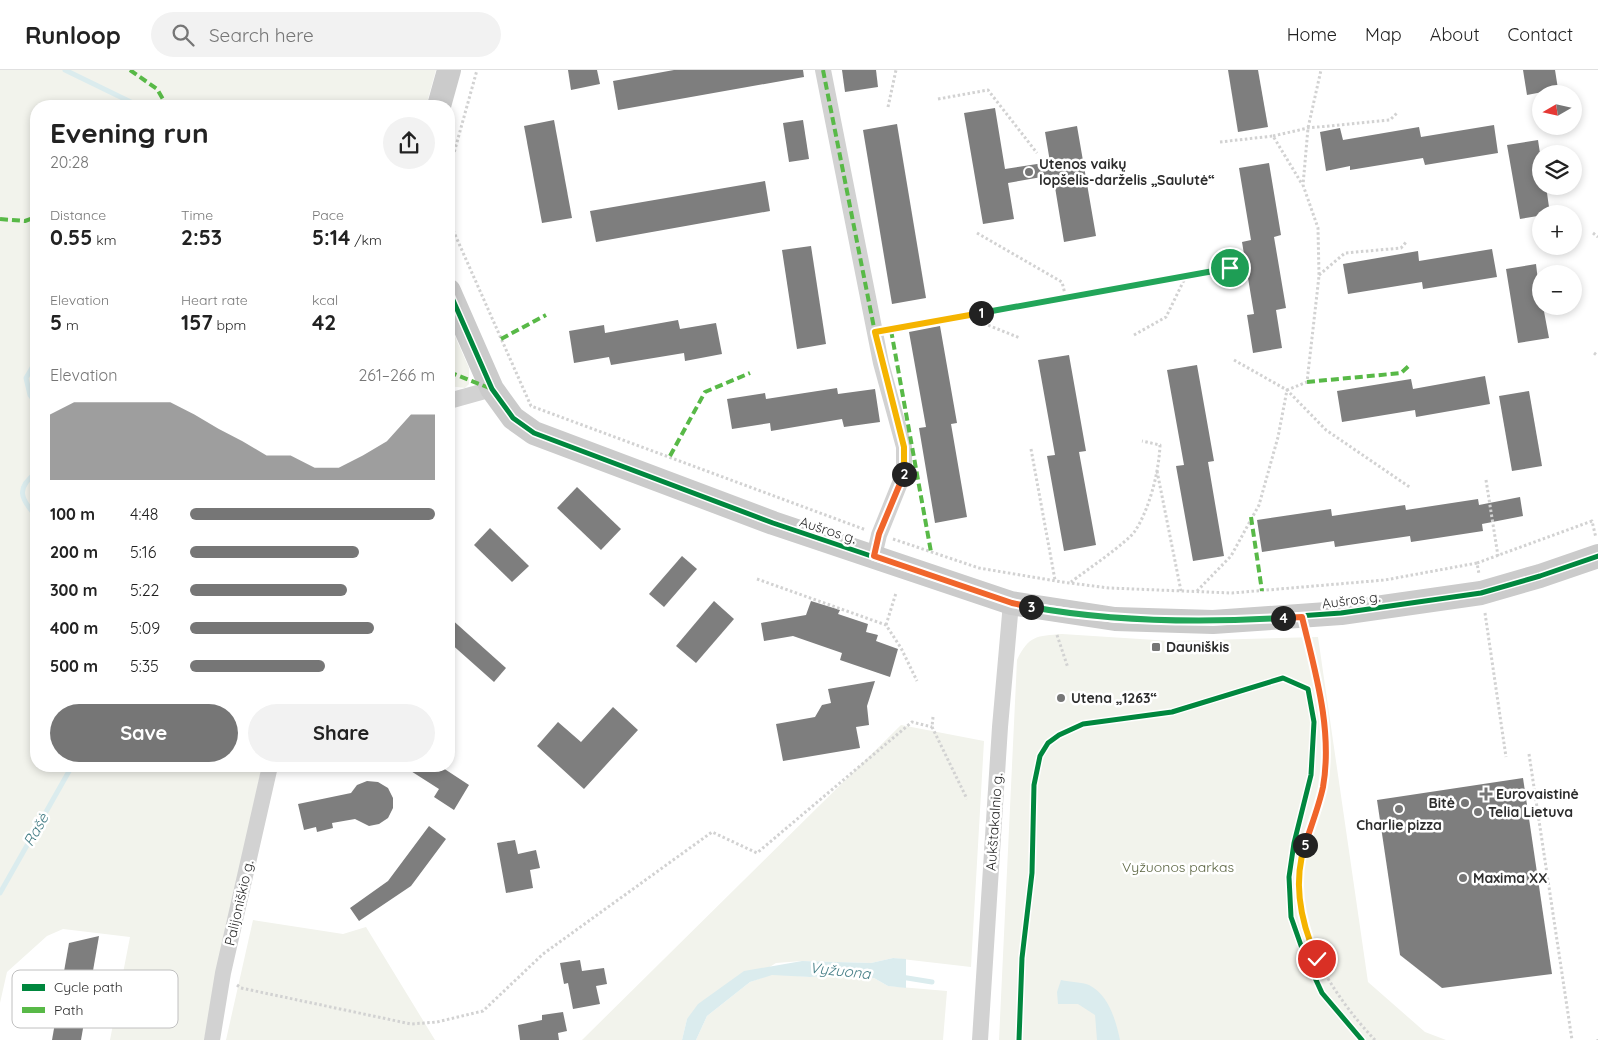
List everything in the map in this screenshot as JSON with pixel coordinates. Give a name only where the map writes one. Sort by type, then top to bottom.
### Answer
[{"type":"street","points":[[441,100],[449,70]]},
{"type":"street","points":[[823,70],[875,332],[904,447],[904,473],[876,545]]},
{"type":"street","name":"Aušros g.","points":[[455,305],[492,388],[513,418],[534,433],[773,523],[876,545],[1012,603],[1115,619],[1213,622],[1302,617],[1481,593],[1540,576],[1598,556]]},
{"type":"street","points":[[455,399],[492,388]]},
{"type":"street","name":"Aukštakalnio g.","points":[[980,1040],[1000,737],[1012,603]]},
{"type":"street","name":"Palijoniškio g.","points":[[212,1040],[223,973],[269,772]]},
{"type":"path","points":[[455,149],[477,70]]},
{"type":"path","points":[[888,107],[896,70]]},
{"type":"path","points":[[1303,185],[1308,128],[1321,70]]},
{"type":"path","points":[[938,99],[988,90],[1037,153]]},
{"type":"path","points":[[1220,142],[1273,136],[1308,128],[1390,120],[1397,114]]},
{"type":"path","points":[[1273,136],[1303,185],[1318,228],[1319,276],[1307,382],[1287,390]]},
{"type":"path","points":[[977,233],[1062,282],[1066,298]]},
{"type":"path","points":[[1593,233],[1598,237]]},
{"type":"path","points":[[455,235],[531,406],[876,545],[979,568],[1071,583],[1109,588],[1232,593],[1385,580],[1477,563],[1592,522],[1598,546]]},
{"type":"path","points":[[1319,276],[1345,253],[1401,248],[1406,241]]},
{"type":"path","points":[[875,332],[1230,268]]},
{"type":"path","points":[[1134,335],[1166,317],[1186,276]]},
{"type":"path","points":[[965,316],[1020,338]]},
{"type":"path","points":[[1594,353],[1598,356]]},
{"type":"path","points":[[1234,360],[1287,390],[1326,430],[1411,488]]},
{"type":"path","points":[[1197,592],[1231,556],[1259,505],[1278,437],[1287,390]]},
{"type":"path","points":[[1071,583],[1134,532],[1147,503],[1160,445],[1142,441]]},
{"type":"path","points":[[1031,448],[1055,580]]},
{"type":"path","points":[[1156,469],[1181,591]]},
{"type":"path","points":[[1486,480],[1498,556]]},
{"type":"path","points":[[1477,563],[1506,757]]},
{"type":"path","points":[[757,579],[886,625],[901,648],[917,681]]},
{"type":"path","points":[[886,625],[896,593]]},
{"type":"path","points":[[1302,617],[1319,687],[1326,740],[1323,787],[1300,859],[1298,892],[1304,929],[1317,959],[1336,991],[1375,1040]]},
{"type":"path","points":[[1058,634],[1068,668]]},
{"type":"path","points":[[933,717],[932,727],[966,799]]},
{"type":"path","points":[[223,973],[241,988],[411,1024],[437,1022],[484,1011],[543,954],[712,832],[757,853],[912,722],[932,727]]},
{"type":"path","points":[[1529,754],[1572,1040]]},
{"type":"green space","points":[[0,70],[436,70],[428,100],[30,100],[30,772],[261,772],[204,1040],[110,1040],[112,1028],[178,1028],[178,970],[124,970],[130,937],[63,929],[47,936],[7,972],[0,1003]]},
{"type":"green space","points":[[455,336],[469,368],[469,384],[465,388],[455,387]]},
{"type":"green space","name":"Vyžuonos parkas","points":[[1062,634],[1171,641],[1318,637],[1368,982],[1425,1032],[1446,1040],[999,1040],[1017,660],[1030,641],[1035,638]]},
{"type":"green space","points":[[901,725],[984,741],[971,967],[893,958],[871,963],[802,961],[776,963],[687,1019],[682,1040],[582,1040]]},
{"type":"green space","points":[[253,920],[343,934],[366,927],[435,1040],[226,1040]]},
{"type":"green space","points":[[772,974],[810,977],[846,975],[874,978],[888,986],[947,991],[943,1040],[696,1040],[707,1016],[750,982]]},
{"type":"water","points":[[893,958],[906,959],[906,988],[888,986],[874,978],[846,975],[810,977],[772,975],[750,982],[707,1016],[696,1040],[682,1040],[687,1019],[698,1004],[744,971],[802,961],[871,963]]},
{"type":"water","points":[[1061,980],[1089,985],[1102,995],[1114,1017],[1120,1040],[1097,1040],[1095,1015],[1078,1004],[1058,1004],[1057,992]]},
{"type":"building","points":[[568,70],[597,70],[600,84],[571,90]]},
{"type":"building","points":[[674,70],[803,70],[804,77],[618,110],[613,81]]},
{"type":"building","points":[[842,70],[876,70],[878,87],[845,92]]},
{"type":"building","points":[[1228,70],[1258,70],[1268,127],[1238,132]]},
{"type":"building","points":[[1523,70],[1555,70],[1557,85],[1532,85],[1532,94],[1527,95]]},
{"type":"building","name":"Utenos vaikų lopšelis-darželis „Saulutė“","points":[[995,108],[1005,169],[1050,162],[1045,132],[1077,126],[1096,236],[1064,242],[1053,175],[1008,183],[1014,219],[983,224],[964,113]]},
{"type":"building","points":[[554,120],[572,218],[542,223],[524,126]]},
{"type":"building","points":[[803,120],[809,159],[789,162],[783,123]]},
{"type":"building","points":[[897,124],[926,298],[892,304],[863,130]]},
{"type":"building","points":[[1494,125],[1498,153],[1425,165],[1423,158],[1350,170],[1350,166],[1326,171],[1320,132],[1340,128],[1343,140],[1419,127],[1421,137]]},
{"type":"building","points":[[1538,140],[1539,145],[1532,145],[1532,195],[1547,195],[1549,205],[1532,205],[1532,217],[1520,219],[1507,145]]},
{"type":"building","points":[[1269,163],[1281,235],[1274,237],[1286,308],[1276,310],[1282,348],[1253,353],[1247,315],[1254,314],[1242,242],[1251,240],[1239,168]]},
{"type":"building","points":[[765,181],[770,211],[596,242],[590,211]]},
{"type":"building","points":[[811,246],[826,344],[797,349],[782,250]]},
{"type":"building","points":[[1492,249],[1497,277],[1423,289],[1422,282],[1348,294],[1343,264],[1418,251],[1419,261]]},
{"type":"building","points":[[1536,264],[1532,265],[1532,315],[1545,315],[1549,338],[1518,343],[1506,269]]},
{"type":"building","points":[[678,320],[680,329],[716,323],[722,354],[685,361],[684,353],[611,365],[609,357],[574,363],[569,331],[604,325],[605,333]]},
{"type":"building","points":[[940,326],[957,423],[951,424],[967,517],[935,523],[919,428],[926,427],[909,332]]},
{"type":"building","points":[[1069,355],[1086,451],[1079,452],[1096,545],[1064,551],[1047,456],[1055,455],[1038,360]]},
{"type":"building","points":[[1197,365],[1214,461],[1208,462],[1224,556],[1193,561],[1176,466],[1184,465],[1167,370]]},
{"type":"building","points":[[1485,376],[1490,404],[1416,417],[1415,410],[1342,422],[1337,391],[1411,379],[1413,389]]},
{"type":"building","points":[[837,388],[838,394],[875,389],[880,422],[844,427],[842,419],[771,431],[770,423],[732,429],[727,399],[765,393],[766,399]]},
{"type":"building","points":[[1529,391],[1542,466],[1512,471],[1499,396]]},
{"type":"building","points":[[577,487],[621,529],[601,550],[557,508]]},
{"type":"building","points":[[1520,497],[1523,516],[1482,524],[1483,531],[1411,542],[1410,536],[1335,547],[1334,541],[1262,552],[1257,520],[1331,509],[1332,516],[1405,505],[1406,510],[1478,499],[1479,505]]},
{"type":"building","points":[[490,528],[529,566],[512,582],[474,545]]},
{"type":"building","points":[[682,556],[697,569],[664,607],[649,594]]},
{"type":"building","points":[[714,601],[734,619],[696,663],[676,646]]},
{"type":"building","points":[[811,601],[840,610],[838,614],[868,624],[866,632],[878,635],[876,641],[898,649],[890,677],[840,660],[842,653],[793,636],[764,641],[761,623],[806,615]]},
{"type":"building","points":[[455,622],[506,668],[494,682],[455,647]]},
{"type":"building","points":[[875,681],[867,706],[869,725],[856,727],[860,748],[783,761],[776,724],[815,717],[822,705],[831,703],[828,689]]},
{"type":"building","points":[[613,707],[638,730],[584,789],[537,746],[558,722],[581,742]]},
{"type":"building","points":[[412,772],[449,772],[469,785],[454,810],[434,797],[439,789]]},
{"type":"building","name":"Maxima XX","points":[[1523,778],[1552,974],[1442,988],[1400,955],[1377,800]]},
{"type":"building","points":[[367,781],[378,782],[388,788],[393,798],[393,808],[388,818],[379,824],[369,826],[355,819],[332,823],[333,828],[317,832],[316,827],[304,830],[298,804],[351,793],[357,785]]},
{"type":"building","points":[[429,826],[446,839],[411,886],[359,921],[350,908],[388,881]]},
{"type":"building","points":[[515,840],[518,854],[536,850],[540,868],[530,870],[533,888],[506,893],[497,843]]},
{"type":"building","points":[[99,936],[93,970],[64,970],[69,943]]},
{"type":"building","points":[[580,960],[582,971],[604,968],[607,984],[596,986],[600,1004],[573,1009],[568,983],[564,984],[560,963]]},
{"type":"building","points":[[563,1012],[567,1031],[558,1033],[559,1040],[520,1040],[518,1025],[542,1020],[542,1015]]},
{"type":"building","points":[[54,1028],[83,1028],[81,1040],[52,1040]]},
{"type":"waterway","name":"Rašė","points":[[65,70],[127,100]]},
{"type":"waterway","name":"Rašė","points":[[30,371],[26,378],[30,395]]},
{"type":"waterway","name":"Rašė","points":[[30,478],[25,484],[22,493],[30,509]]},
{"type":"waterway","name":"Rašė","points":[[0,893],[69,772]]},
{"type":"waterway","name":"Vyžuona","points":[[901,977],[932,982]]},
{"type":"marked path","points":[[130,70],[157,89],[163,100]]},
{"type":"marked path","points":[[823,70],[881,363],[904,447],[904,473],[879,535],[874,556]]},
{"type":"marked path","points":[[0,219],[25,221],[30,219]]},
{"type":"marked path","points":[[501,339],[546,315]]},
{"type":"marked path","points":[[891,330],[931,552]]},
{"type":"marked path","points":[[1307,382],[1401,373],[1411,364]]},
{"type":"marked path","points":[[670,456],[705,392],[750,373]]},
{"type":"marked path","points":[[455,374],[492,389]]},
{"type":"marked path","points":[[1251,517],[1262,591]]},
{"type":"cycle path","points":[[455,305],[492,389],[513,418],[534,433],[773,523],[1011,603],[1115,619],[1213,622],[1341,613],[1481,593],[1540,576],[1598,556]]},
{"type":"cycle path","points":[[1019,1040],[1022,958],[1032,873],[1034,785],[1040,756],[1048,743],[1059,735],[1083,724],[1172,712],[1283,678],[1308,689],[1314,722],[1311,775],[1294,843],[1289,877],[1291,917],[1304,954],[1322,993],[1362,1040]]},
{"type":"place","name":"Utenos vaikų lopšelis-darželis „Saulutė“","points":[[1029,172]]},
{"type":"place","name":"Dauniškis","points":[[1156,647]]},
{"type":"place","name":"Utena „1263“","points":[[1061,698]]},
{"type":"place","name":"Eurovaistinė","points":[[1486,794]]},
{"type":"place","name":"Bitė","points":[[1465,803]]},
{"type":"place","name":"Charlie pizza","points":[[1399,809]]},
{"type":"place","name":"Telia Lietuva","points":[[1478,812]]},
{"type":"place","name":"Maxima XX","points":[[1463,878]]},
{"type":"route","points":[[1230,268],[875,332],[881,363],[904,447],[904,473],[879,534],[874,556],[1012,603],[1060,612],[1115,619],[1213,622],[1302,617],[1319,687],[1326,740],[1323,787],[1300,859],[1298,892],[1304,929],[1317,959]]}]
